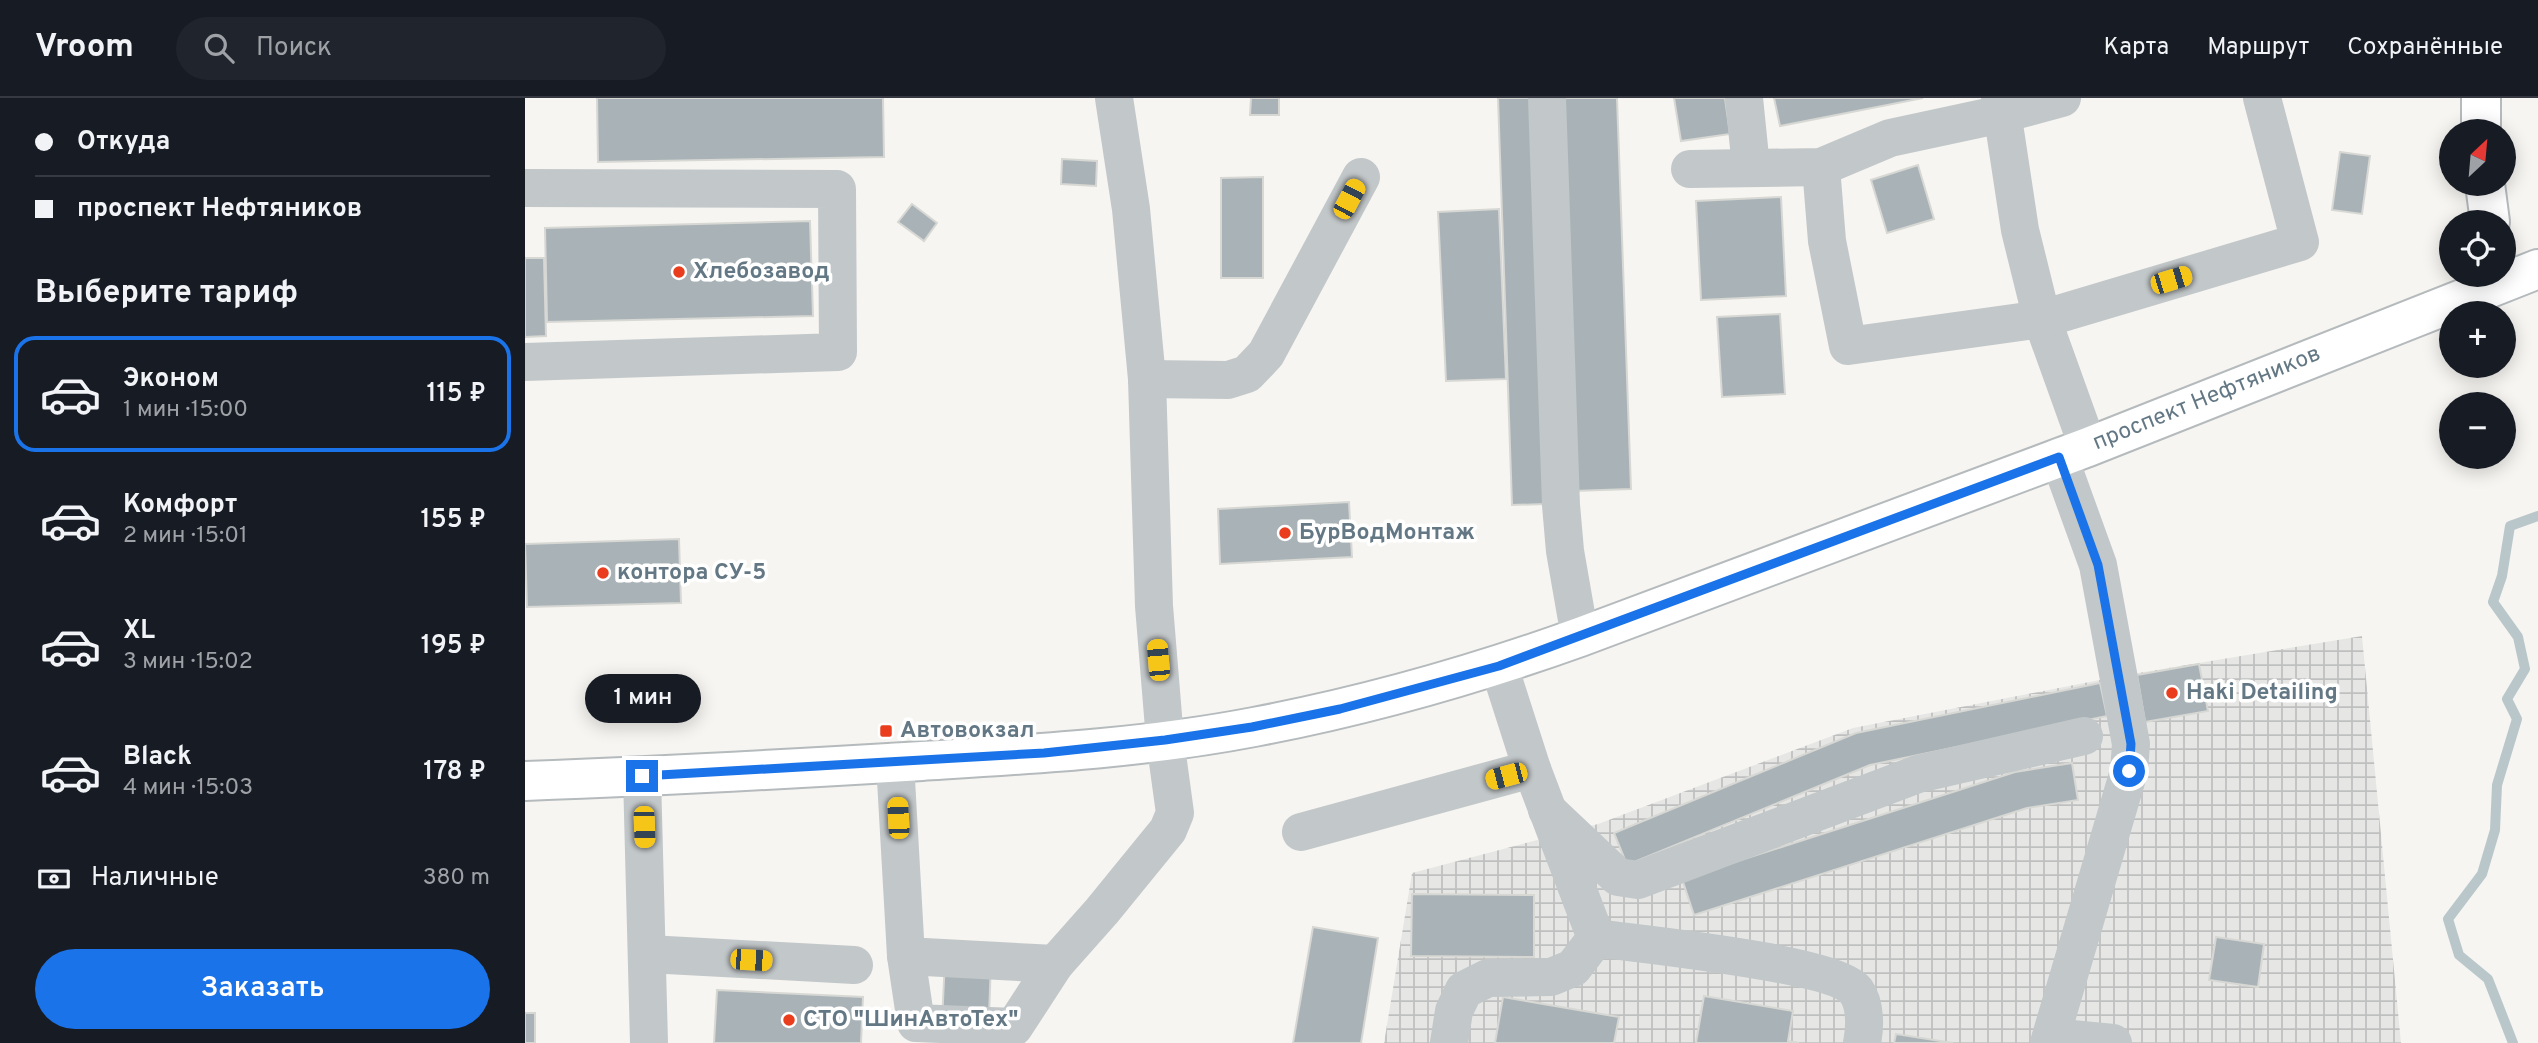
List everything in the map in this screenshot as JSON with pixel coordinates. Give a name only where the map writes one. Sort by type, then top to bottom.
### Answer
[{"type":"main road","points":[[2481,98],[2481,119]]},
{"type":"main road","name":"проспект Нефтяников","points":[[2516,274],[2538,269]]},
{"type":"main road","name":"проспект Нефтяников","points":[[525,781],[1044,753],[1165,740],[1252,727],[1340,709],[1499,666],[1580,637],[2073,452],[2479,287]]},
{"type":"lane","points":[[895,762],[906,956],[916,1023],[1014,1027],[1055,964],[1168,830],[1175,813],[1165,740],[1154,606],[1147,379],[1131,209],[1114,98]]},
{"type":"lane","points":[[1547,98],[1561,505],[1580,637]]},
{"type":"lane","points":[[1744,98],[1751,167]]},
{"type":"lane","points":[[1690,169],[1821,167],[1890,138],[2001,106],[2062,98]]},
{"type":"lane","points":[[1821,167],[1827,242],[1848,346],[2042,319],[2300,242],[2262,98]]},
{"type":"lane","points":[[2001,106],[2020,230],[2098,565],[2131,744],[2129,771],[2050,1040],[2113,1043]]},
{"type":"lane","points":[[1147,379],[1228,380],[1247,374],[1266,354],[1361,177]]},
{"type":"lane","points":[[525,188],[837,190],[838,352],[525,362]]},
{"type":"lane","points":[[1499,666],[1532,768],[1596,938]]},
{"type":"lane","points":[[1547,810],[1618,877],[1638,880],[1918,774],[2084,736]]},
{"type":"lane","points":[[1301,832],[1532,768]]},
{"type":"lane","points":[[642,776],[648,954],[642,1034]]},
{"type":"lane","points":[[1449,1043],[1454,1011],[1464,990],[1488,978],[1551,977],[1573,968],[1596,938]]},
{"type":"lane","points":[[1596,938],[1755,960],[1833,977],[1856,991],[1866,1021],[1862,1043]]},
{"type":"lane","points":[[648,954],[855,965]]},
{"type":"lane","points":[[906,956],[1055,964]]},
{"type":"shaded area","points":[[2362,636],[2401,1043],[1384,1043],[1412,873],[1598,824],[1853,728],[2120,676]]},
{"type":"building","points":[[597,98],[883,98],[884,157],[598,162]]},
{"type":"building","points":[[1251,98],[1279,98],[1279,115],[1250,115]]},
{"type":"building","points":[[1498,98],[1532,98],[1546,504],[1512,505]]},
{"type":"building","points":[[1561,98],[1617,98],[1631,489],[1574,491]]},
{"type":"building","points":[[1674,98],[1725,98],[1730,134],[1681,141]]},
{"type":"building","points":[[1774,98],[1923,98],[1780,126]]},
{"type":"building","points":[[2340,152],[2370,156],[2362,214],[2332,210]]},
{"type":"building","points":[[1062,159],[1097,161],[1096,186],[1061,184]]},
{"type":"building","points":[[1918,165],[1934,219],[1887,233],[1871,180]]},
{"type":"building","points":[[1263,177],[1263,278],[1221,278],[1221,178]]},
{"type":"building","points":[[1781,197],[1786,296],[1701,300],[1696,201]]},
{"type":"building","points":[[912,204],[937,223],[924,241],[898,222]]},
{"type":"building","points":[[1499,209],[1506,379],[1446,381],[1438,212]]},
{"type":"building","name":"Хлебозавод","points":[[810,221],[813,316],[547,322],[545,228]]},
{"type":"building","points":[[525,258],[544,258],[546,336],[525,337]]},
{"type":"building","points":[[1780,314],[1785,394],[1722,397],[1717,317]]},
{"type":"building","name":"БурВодМонтаж","points":[[1349,502],[1352,557],[1220,564],[1218,509]]},
{"type":"building","name":"контора СУ-5","points":[[679,539],[681,603],[527,607],[525,544]]},
{"type":"building","name":"Haki Detailing","points":[[2199,664],[2208,711],[2145,722],[2137,675]]},
{"type":"building","points":[[2100,683],[2107,716],[1870,765],[1627,865],[1614,833],[1856,733]]},
{"type":"building","points":[[2072,763],[2078,800],[2027,808],[1694,915],[1682,879],[2015,772]]},
{"type":"building","points":[[1412,894],[1534,895],[1534,957],[1411,956]]},
{"type":"building","points":[[1313,927],[1378,938],[1361,1043],[1293,1043]]},
{"type":"building","points":[[2216,937],[2264,944],[2258,987],[2209,980]]},
{"type":"building","points":[[945,959],[991,962],[988,1043],[941,1043]]},
{"type":"building","name":"СТО \"ШинАвтоТех\"","points":[[717,990],[863,997],[861,1043],[714,1043]]},
{"type":"building","points":[[1704,996],[1793,1011],[1788,1041],[1799,1043],[1696,1043]]},
{"type":"building","points":[[1503,997],[1619,1017],[1614,1043],[1495,1043]]},
{"type":"building","points":[[525,1013],[535,1013],[535,1043],[525,1043]]},
{"type":"building","points":[[1896,1034],[1953,1043],[1894,1043]]},
{"type":"waterway","points":[[2513,1043],[2488,979],[2459,955],[2448,919],[2482,874],[2495,830],[2497,785],[2517,719],[2507,699],[2525,669],[2518,637],[2493,602],[2502,576],[2510,526],[2538,516]]},
{"type":"place","name":"Хлебозавод","points":[[679,272]]},
{"type":"place","name":"БурВодМонтаж","points":[[1285,533]]},
{"type":"place","name":"контора СУ-5","points":[[603,573]]},
{"type":"place","name":"Haki Detailing","points":[[2172,693]]},
{"type":"place","name":"Автовокзал","points":[[886,731]]},
{"type":"place","name":"СТО \"ШинАвтоТех\"","points":[[789,1020]]},
{"type":"route","points":[[642,776],[1044,753],[1165,740],[1252,727],[1340,709],[1499,666],[2059,457],[2098,565],[2131,744],[2129,771]]}]
